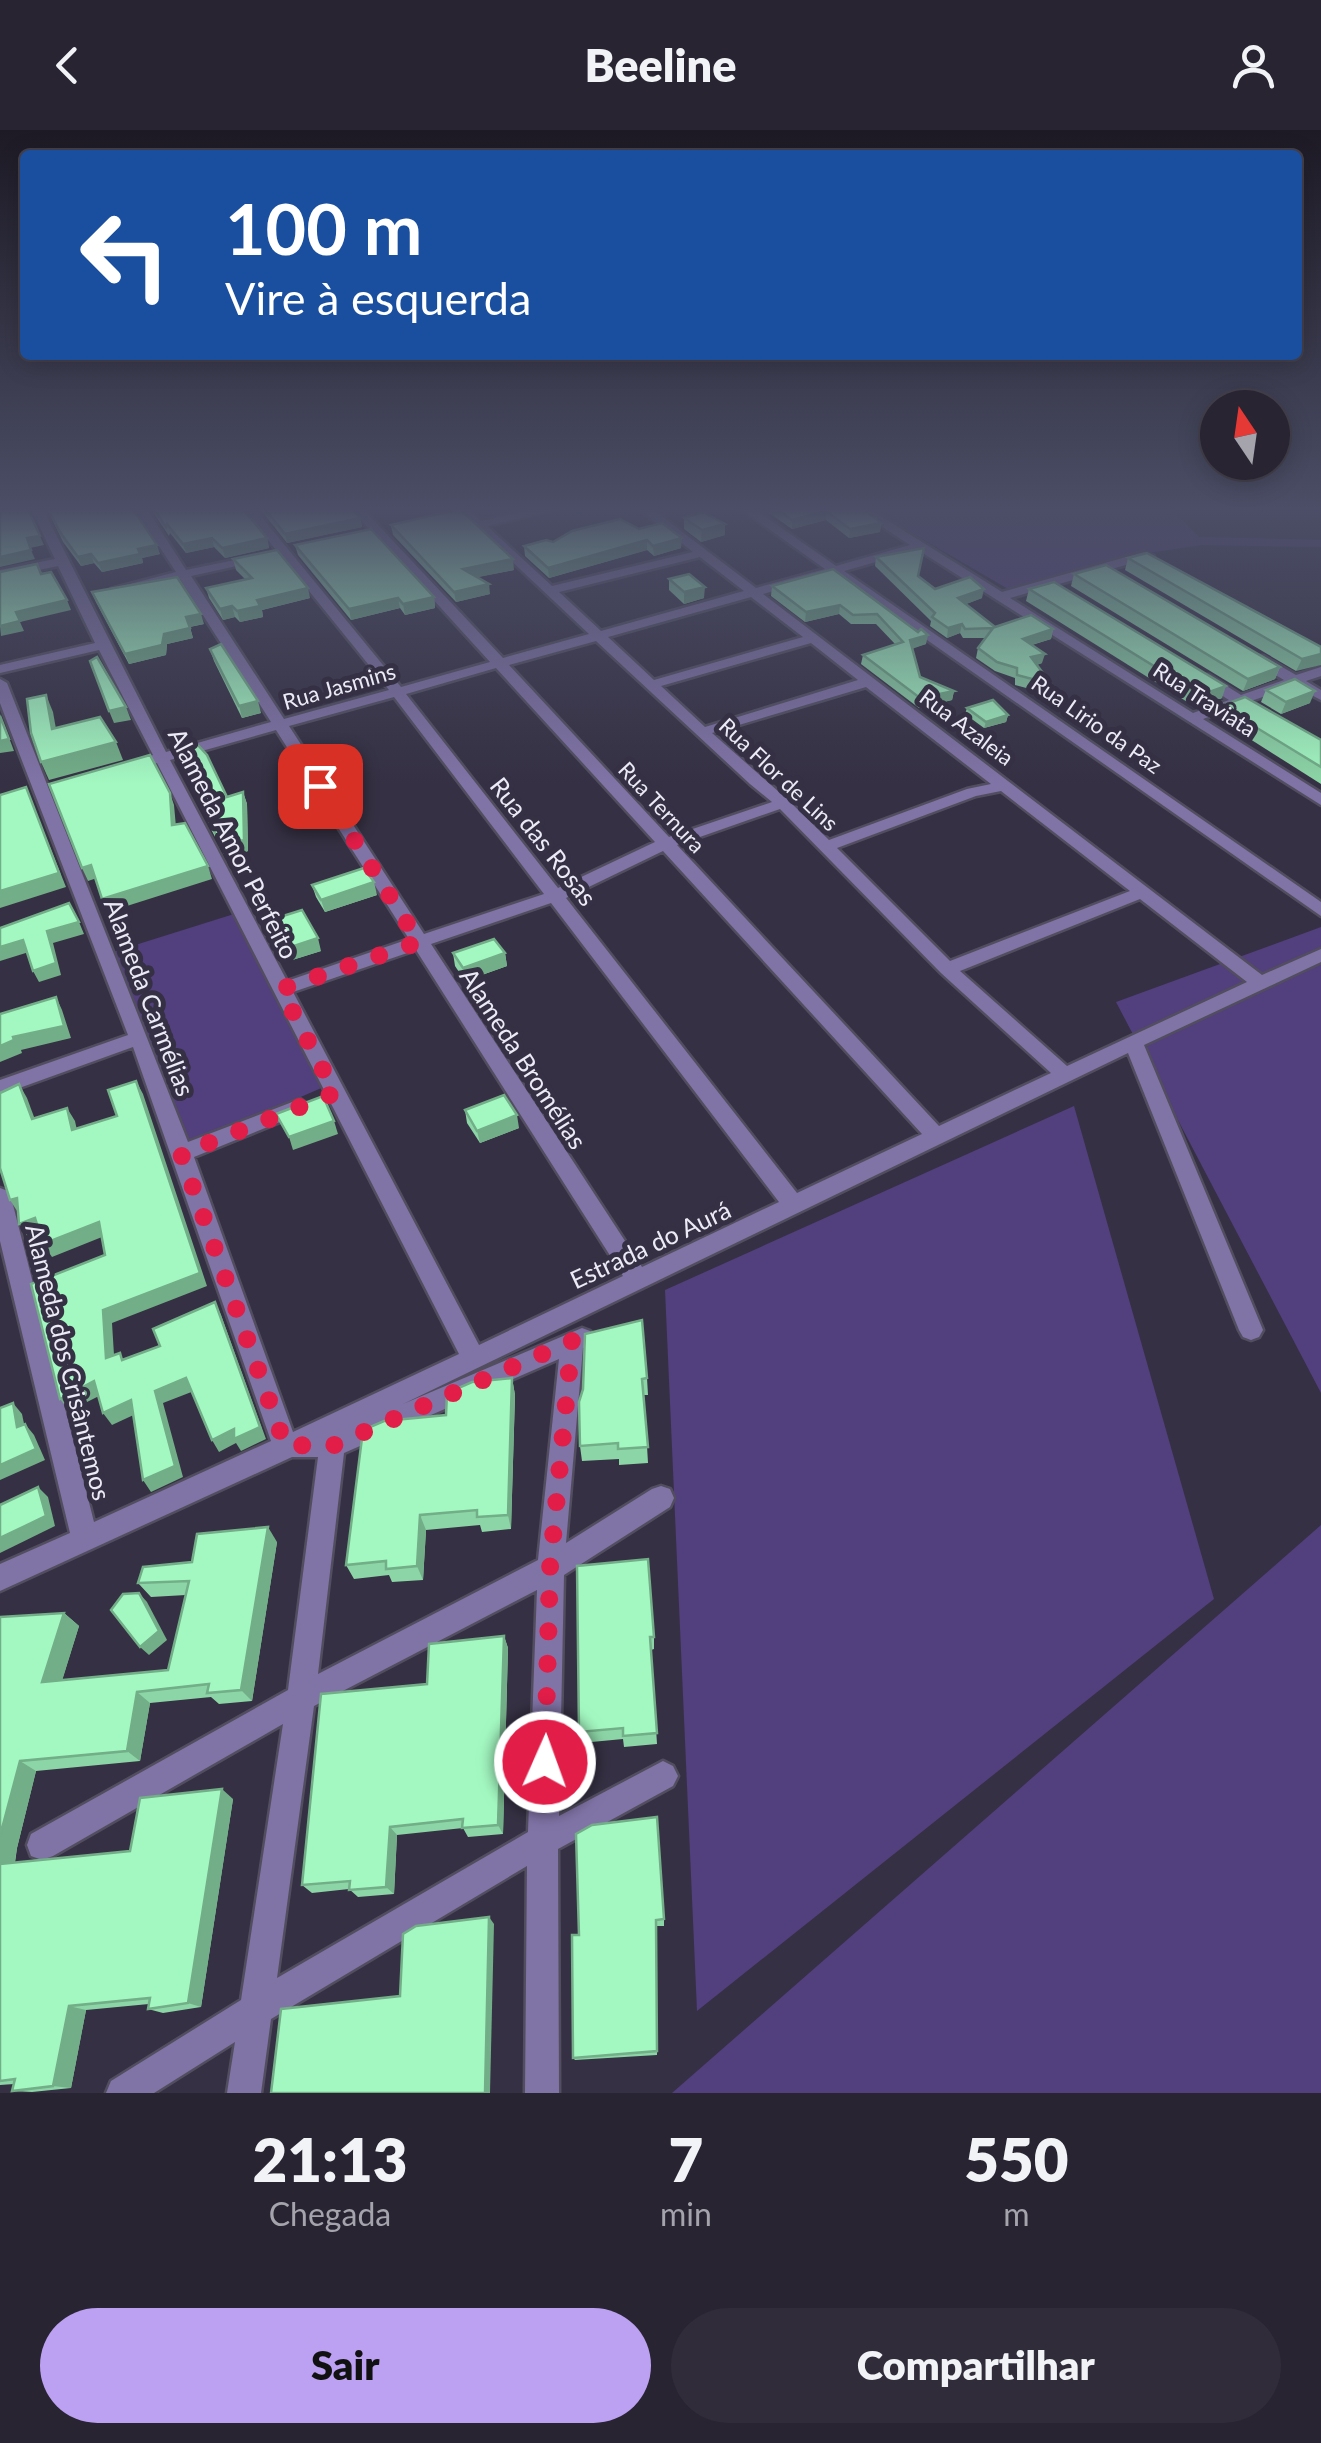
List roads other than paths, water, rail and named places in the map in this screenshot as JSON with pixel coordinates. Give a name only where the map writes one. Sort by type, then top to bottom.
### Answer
[{"type":"street","name":"Alameda Amor Perfeito","points":[[84,601],[103,645],[473,1357]]},
{"type":"street","name":"Alameda Bromélias","points":[[202,601],[638,1280]]},
{"type":"street","name":"Rua das Rosas","points":[[323,601],[795,1207]]},
{"type":"street","name":"Rua Ternura","points":[[447,601],[935,1135]]},
{"type":"street","name":"Rua Flor de Lins","points":[[561,601],[783,803],[947,969],[1064,1074]]},
{"type":"street","name":"Rua Jasmins","points":[[108,772],[721,601]]},
{"type":"street","name":"Rua Azaleia","points":[[763,601],[1260,982]]},
{"type":"street","name":"Rua Lirio da Paz","points":[[879,601],[1321,910]]},
{"type":"street","name":"Rua Traviata","points":[[1010,601],[1321,800]]},
{"type":"street","points":[[652,685],[812,640]]},
{"type":"street","points":[[0,669],[103,645]]},
{"type":"street","points":[[1238,647],[1321,696]]},
{"type":"street","points":[[1192,671],[1272,720]]},
{"type":"street","points":[[1192,718],[1321,671]]},
{"type":"street","points":[[702,732],[870,681]]},
{"type":"street","name":"Alameda Carmélias","points":[[0,683],[37,791],[72,864],[140,1038],[285,1445]]},
{"type":"street","points":[[825,847],[958,797],[1007,786]]},
{"type":"street","points":[[281,989],[556,896],[666,844],[783,803]]},
{"type":"street","points":[[947,969],[1143,892]]},
{"type":"street","name":"Estrada do Aurá","points":[[0,1578],[795,1207],[935,1135],[1321,955]]},
{"type":"street","points":[[0,1088],[140,1038]]},
{"type":"street","points":[[1134,1041],[1251,1330]]},
{"type":"street","points":[[181,1154],[335,1093]]},
{"type":"street","name":"Alameda dos Crisântemos","points":[[0,1197],[85,1540]]},
{"type":"street","points":[[285,1445],[332,1446],[572,1341],[609,1331]]},
{"type":"street","points":[[542,2093],[550,1568],[572,1341]]},
{"type":"street","points":[[244,2093],[301,1698],[332,1446]]},
{"type":"street","points":[[42,1845],[301,1698],[550,1568],[661,1498]]},
{"type":"street","points":[[124,2093],[255,2008],[543,1839],[663,1776]]}]
